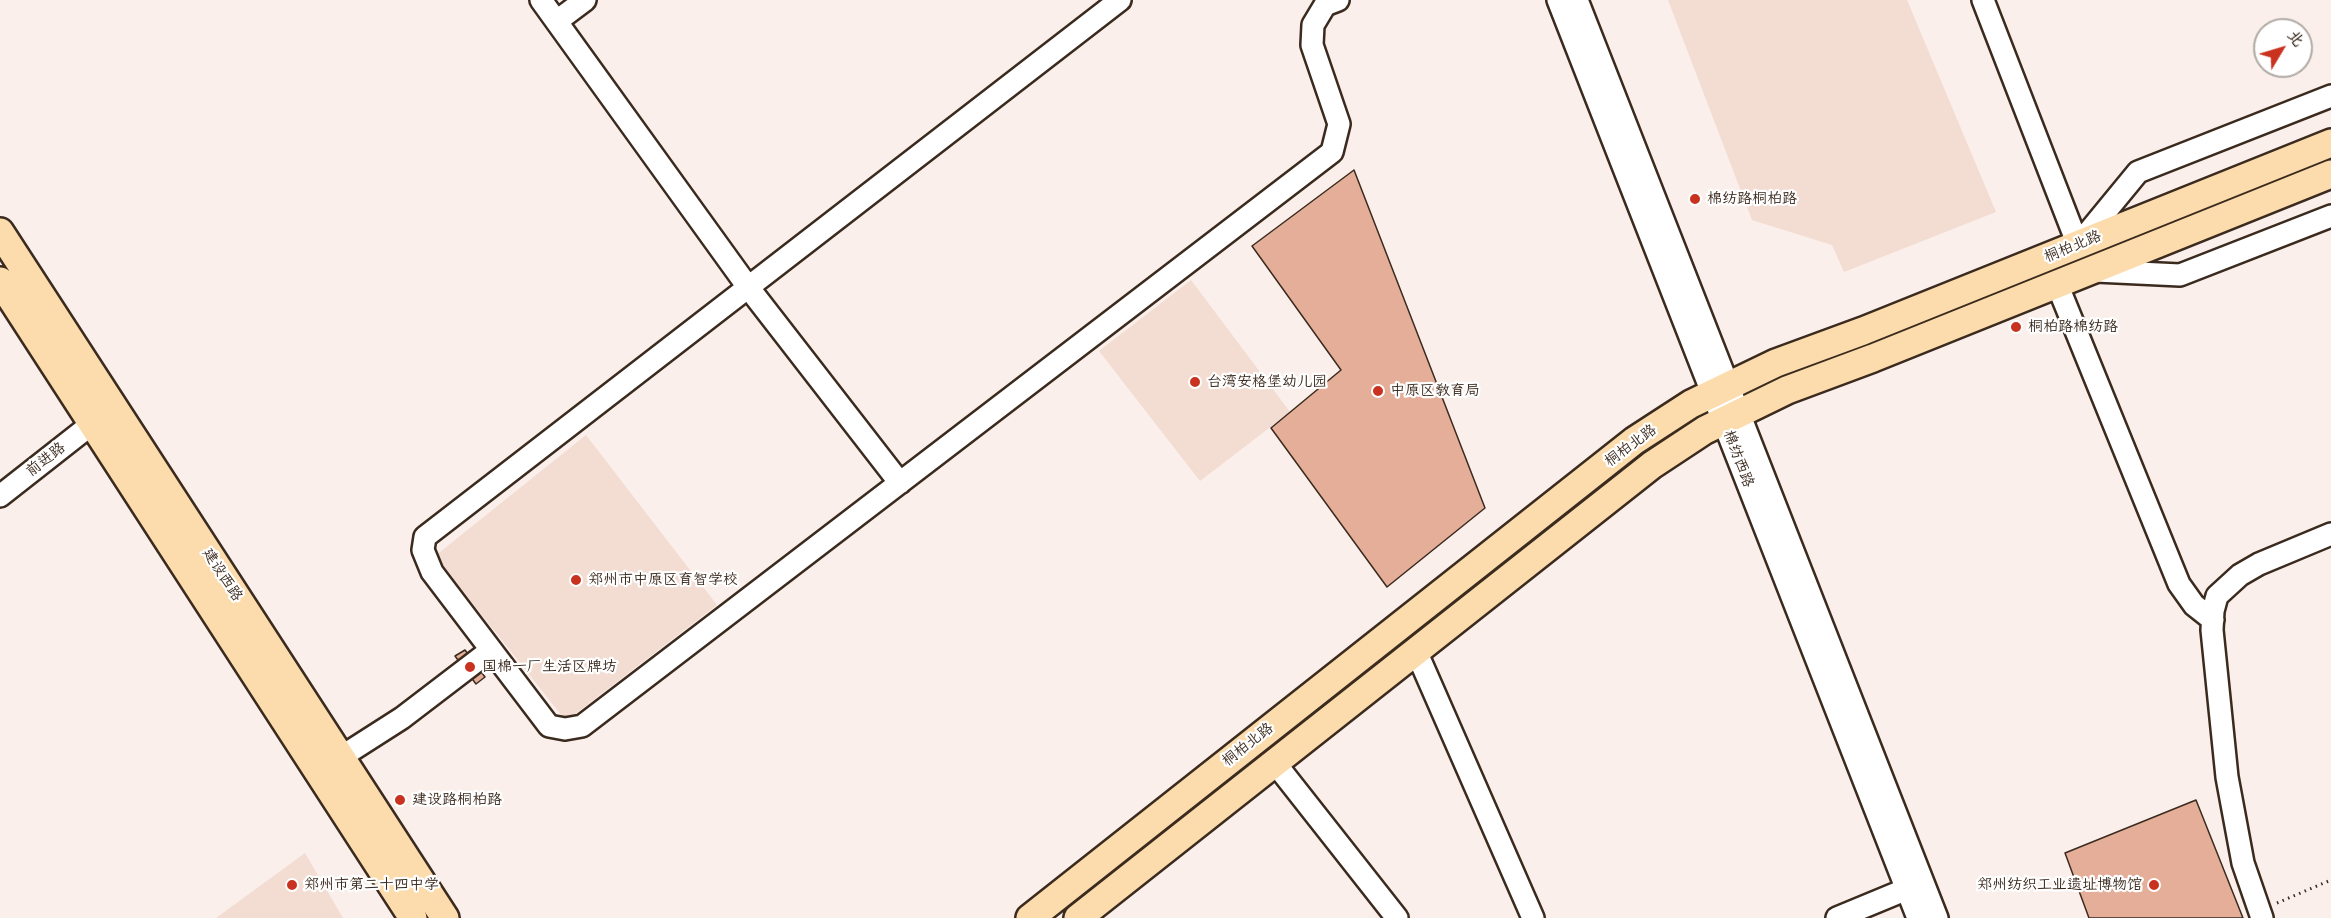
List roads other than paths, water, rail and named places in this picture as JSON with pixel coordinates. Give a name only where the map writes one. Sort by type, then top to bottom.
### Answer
[{"type":"main road","name":"桐柏北路","points":[[1030,918],[1635,441],[1691,404],[1776,363],[1863,331],[2331,143]]},
{"type":"main road","name":"桐柏北路","points":[[1078,918],[1652,465],[1705,430],[1787,390],[1873,358],[2331,174]]},
{"type":"main road","name":"建设西路","points":[[0,232],[445,918]]},
{"type":"main road","name":"建设西路","points":[[0,281],[413,918]]},
{"type":"street","points":[[541,0],[748,287],[900,483]]},
{"type":"street","points":[[557,21],[585,0]]},
{"type":"street","points":[[1120,0],[424,537],[423,550],[432,572],[549,726],[565,729],[582,726],[1332,152],[1339,124],[1311,45],[1313,25],[1325,2]]},
{"type":"street","name":"棉纺西路","points":[[1558,0],[1721,390]]},
{"type":"street","name":"棉纺西路","points":[[1577,0],[1918,918]]},
{"type":"street","points":[[1968,0],[2072,247]]},
{"type":"street","points":[[1983,0],[2072,247]]},
{"type":"street","points":[[2072,247],[2138,172],[2331,96]]},
{"type":"street","points":[[2092,271],[2180,275],[2331,216]]},
{"type":"street","points":[[2057,284],[2179,584],[2194,605],[2213,620]]},
{"type":"street","name":"棉纺西路","points":[[1731,417],[1937,918]]},
{"type":"street","name":"前进路","points":[[0,496],[93,423]]},
{"type":"street","points":[[2260,914],[2243,863],[2227,777],[2213,620],[2217,596],[2240,575],[2259,564],[2331,534]]},
{"type":"street","points":[[341,758],[402,718],[491,650]]},
{"type":"street","points":[[1416,651],[1533,918]]},
{"type":"street","points":[[1275,763],[1397,918]]},
{"type":"street","points":[[1837,918],[1907,890]]},
{"type":"place","name":"棉纺路桐柏路","points":[[1695,199]]},
{"type":"place","name":"桐柏路棉纺路","points":[[2016,327]]},
{"type":"place","name":"台湾安格堡幼儿园","points":[[1195,382]]},
{"type":"place","name":"中原区教育局","points":[[1378,391]]},
{"type":"place","name":"郑州市中原区育智学校","points":[[576,580]]},
{"type":"place","name":"国棉一厂生活区牌坊","points":[[470,667]]},
{"type":"place","name":"建设路桐柏路","points":[[400,800]]},
{"type":"place","name":"郑州市第二十四中学","points":[[292,885]]},
{"type":"place","name":"郑州纺织工业遗址博物馆","points":[[2154,885]]}]
